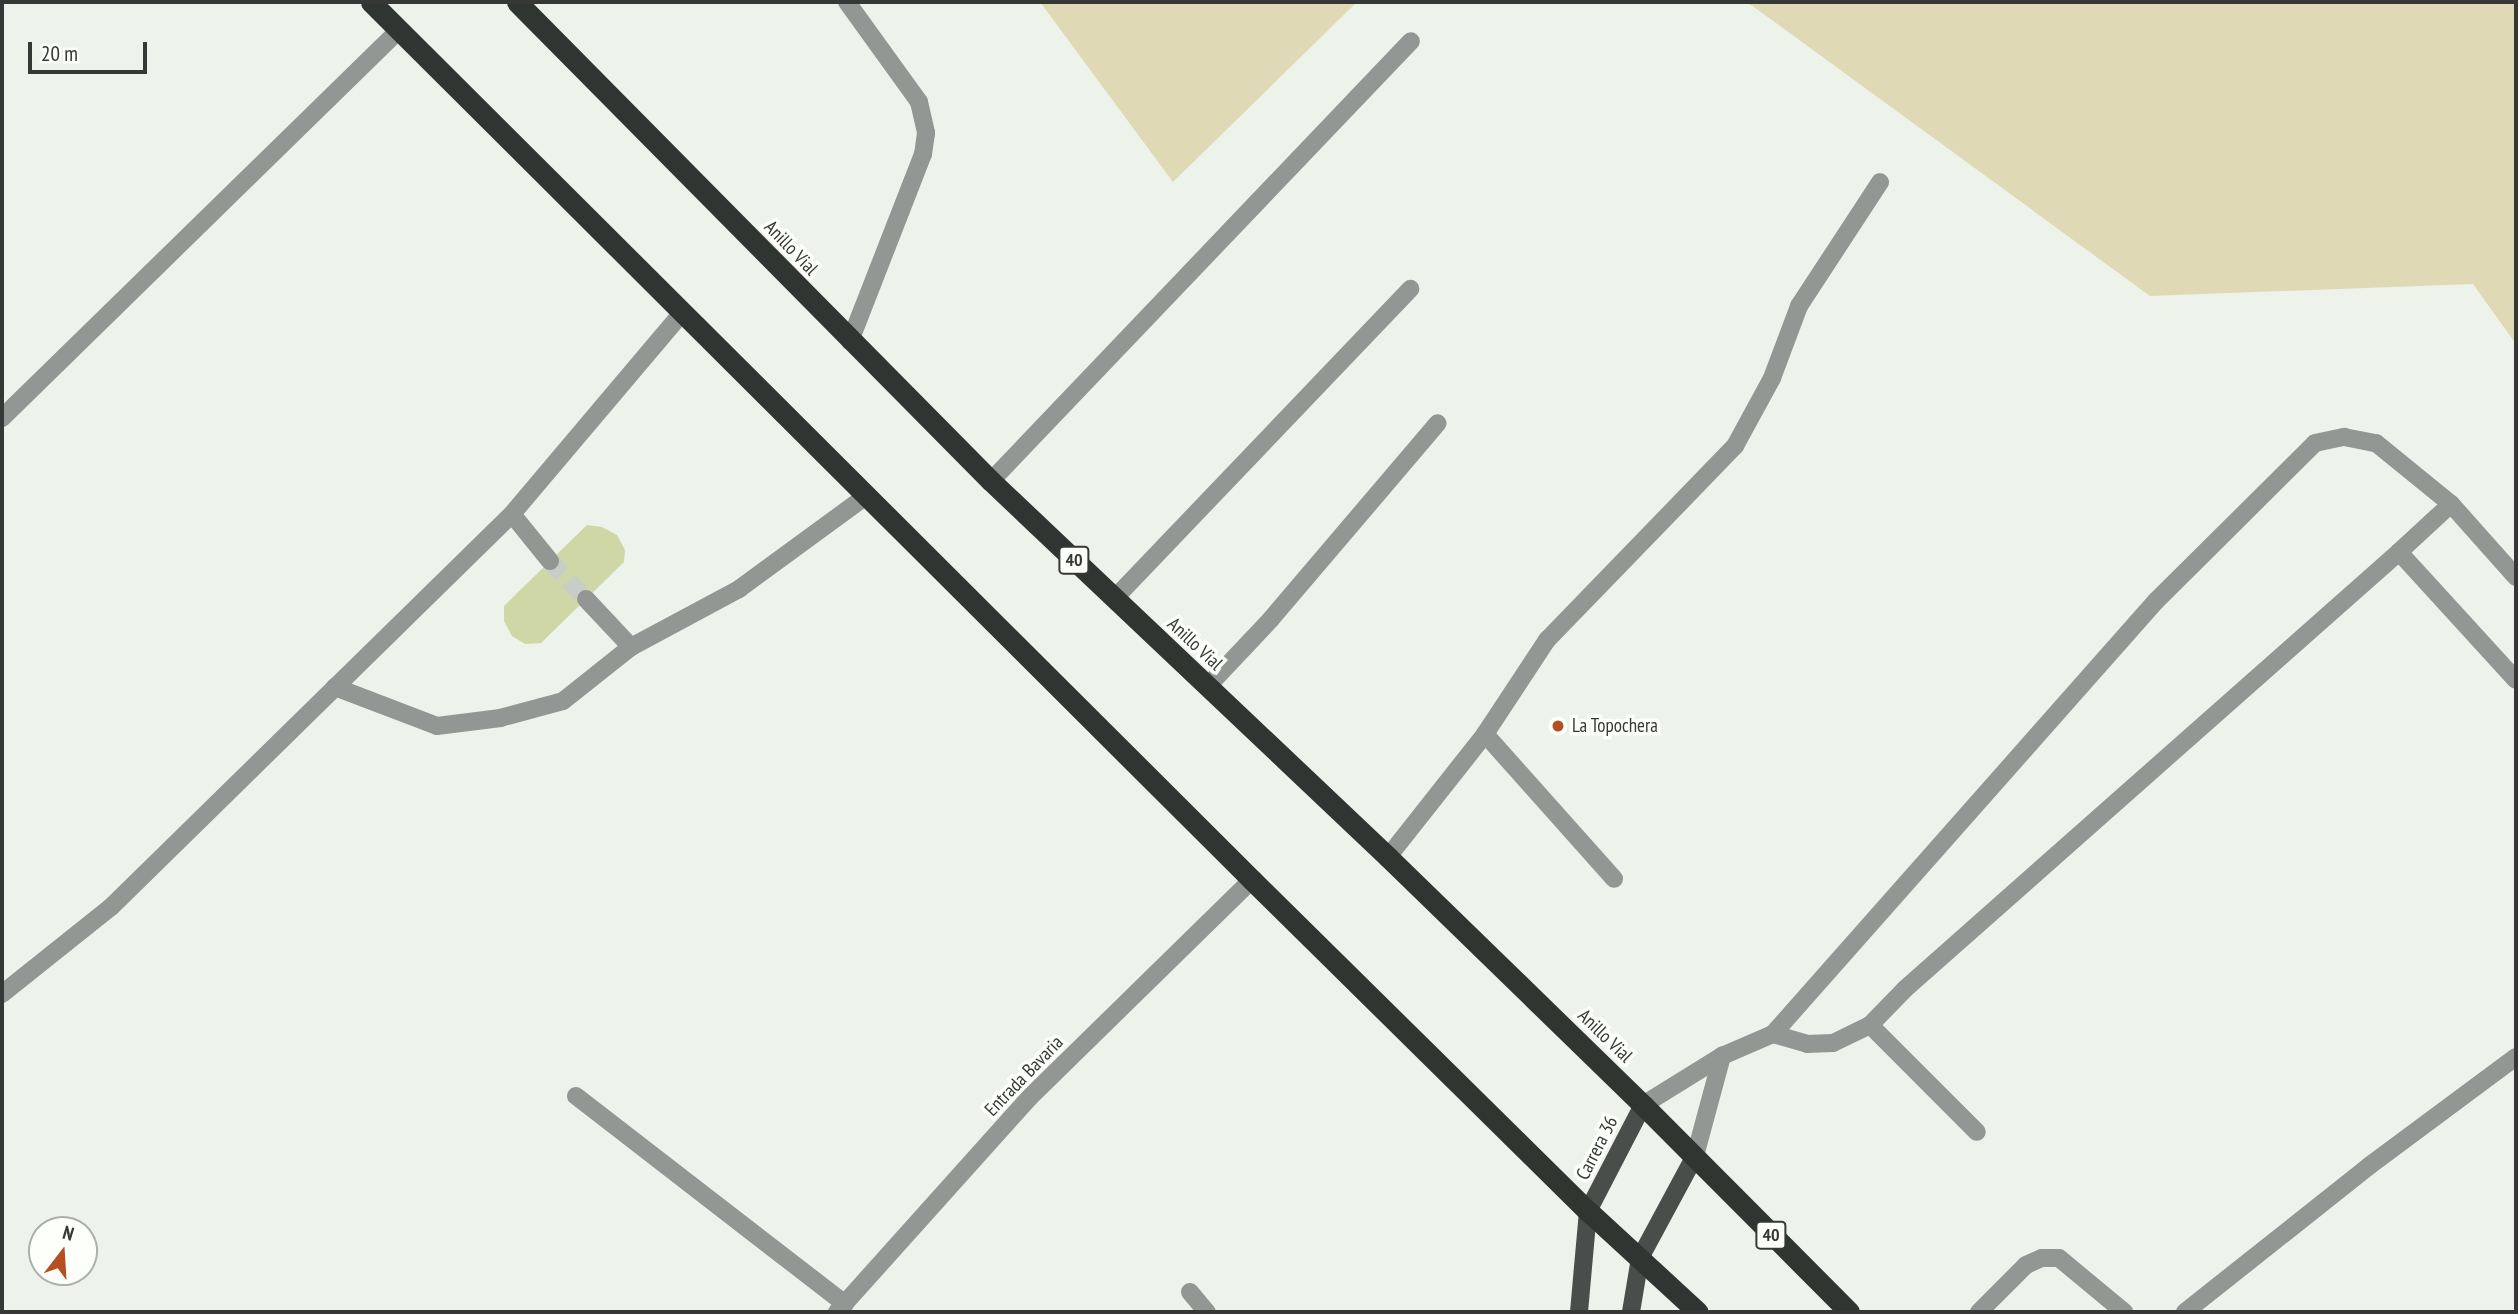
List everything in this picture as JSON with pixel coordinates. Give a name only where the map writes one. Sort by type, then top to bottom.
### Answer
[{"type":"highway","points":[[371,2],[1252,880],[1588,1211],[1698,1312]]},
{"type":"highway","name":"Anillo Vial","points":[[517,2],[991,481],[1388,857],[1695,1156],[1849,1312]]},
{"type":"main road","name":"Carrera 36","points":[[1588,1211],[1643,1105]]},
{"type":"main road","points":[[1631,1312],[1640,1258],[1695,1156]]},
{"type":"main road","points":[[1579,1312],[1588,1211]]},
{"type":"lane","points":[[847,2],[919,102],[926,133],[923,155],[850,341]]},
{"type":"lane","points":[[2,418],[399,30]]},
{"type":"lane","points":[[991,481],[1411,41]]},
{"type":"lane","points":[[1388,857],[1485,734],[1547,640],[1735,446],[1772,378],[1799,306],[1880,183]]},
{"type":"lane","points":[[1114,599],[1410,289]]},
{"type":"lane","points":[[2,994],[111,907],[512,514],[683,312]]},
{"type":"lane","points":[[1207,687],[1271,619],[1438,422]]},
{"type":"lane","points":[[1643,1105],[1722,1056],[1773,1034],[2156,601],[2315,443],[2344,437],[2376,443],[2451,504],[2516,577]]},
{"type":"lane","points":[[335,687],[437,726],[500,718],[563,701],[631,648],[739,589],[866,495]]},
{"type":"lane","points":[[1773,1034],[1807,1044],[1833,1043],[1870,1025],[1905,989],[2451,504]]},
{"type":"lane","points":[[512,514],[550,561]]},
{"type":"lane","points":[[2399,552],[2516,680]]},
{"type":"lane","points":[[586,599],[631,648]]},
{"type":"lane","points":[[1485,734],[1614,879]]},
{"type":"lane","name":"Entrada Bavaria","points":[[841,1308],[1029,1098],[1252,880]]},
{"type":"lane","points":[[1870,1025],[1977,1132]]},
{"type":"lane","points":[[1695,1156],[1722,1056]]},
{"type":"lane","points":[[2185,1312],[2369,1166],[2516,1058]]},
{"type":"lane","points":[[576,1096],[841,1308]]},
{"type":"lane","points":[[1979,1312],[2026,1265],[2051,1258],[2059,1258],[2124,1312]]},
{"type":"lane","points":[[1190,1292],[1207,1312]]},
{"type":"shaded area","points":[[1040,2],[1357,2],[1173,182]]},
{"type":"shaded area","points":[[1747,2],[2516,2],[2516,344],[2473,284],[2150,296]]},
{"type":"building","points":[[587,525],[602,527],[617,535],[625,550],[624,562],[541,643],[525,644],[512,636],[504,621],[504,606]]},
{"type":"tunnel","points":[[550,561],[586,599]]},
{"type":"place","name":"La Topochera","points":[[1558,726]]}]
